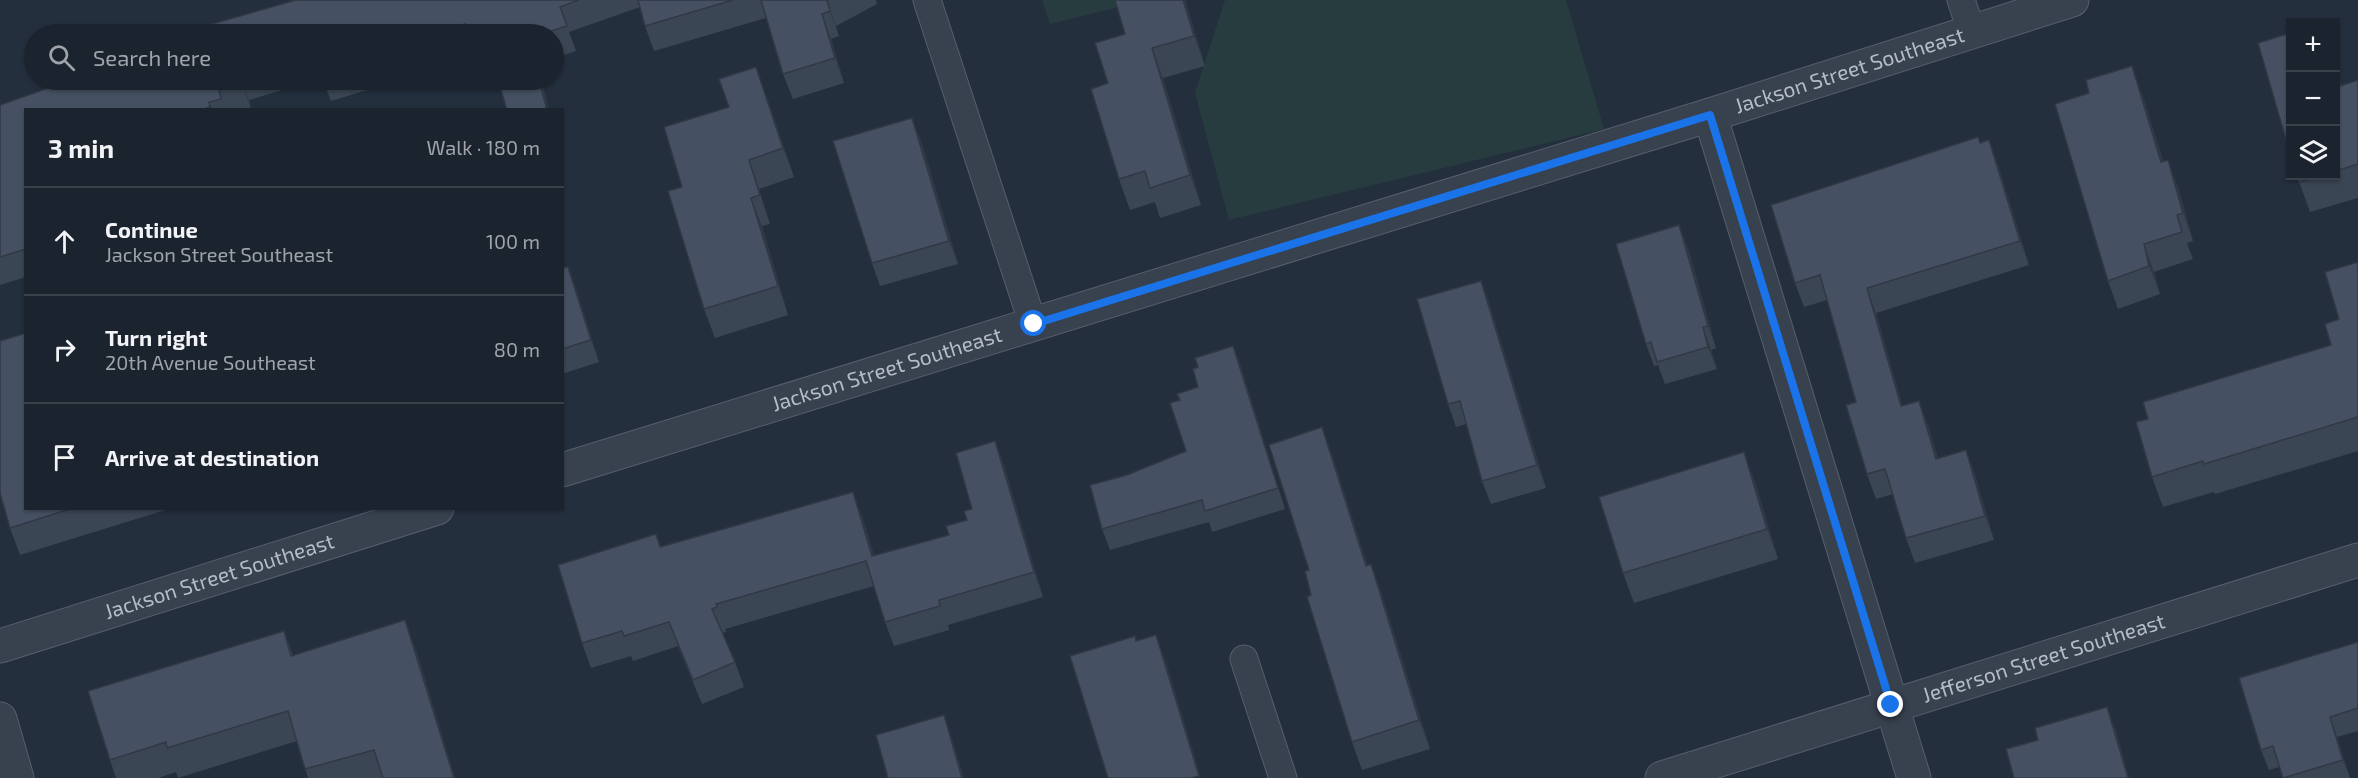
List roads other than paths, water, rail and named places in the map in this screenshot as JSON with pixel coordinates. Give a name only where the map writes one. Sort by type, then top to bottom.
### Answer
[{"type":"street","name":"Jackson Street Southeast","points":[[564,469],[1710,115],[1966,15],[2072,0]]},
{"type":"street","points":[[1710,115],[1914,778]]},
{"type":"street","name":"Jackson Street Southeast","points":[[0,646],[399,514],[424,510]]},
{"type":"street","name":"Jefferson Street Southeast","points":[[1662,778],[2358,560]]},
{"type":"street","points":[[0,719],[17,778]]},
{"type":"lane","points":[[927,0],[1034,324]]},
{"type":"lane","points":[[1244,659],[1283,778]]}]
